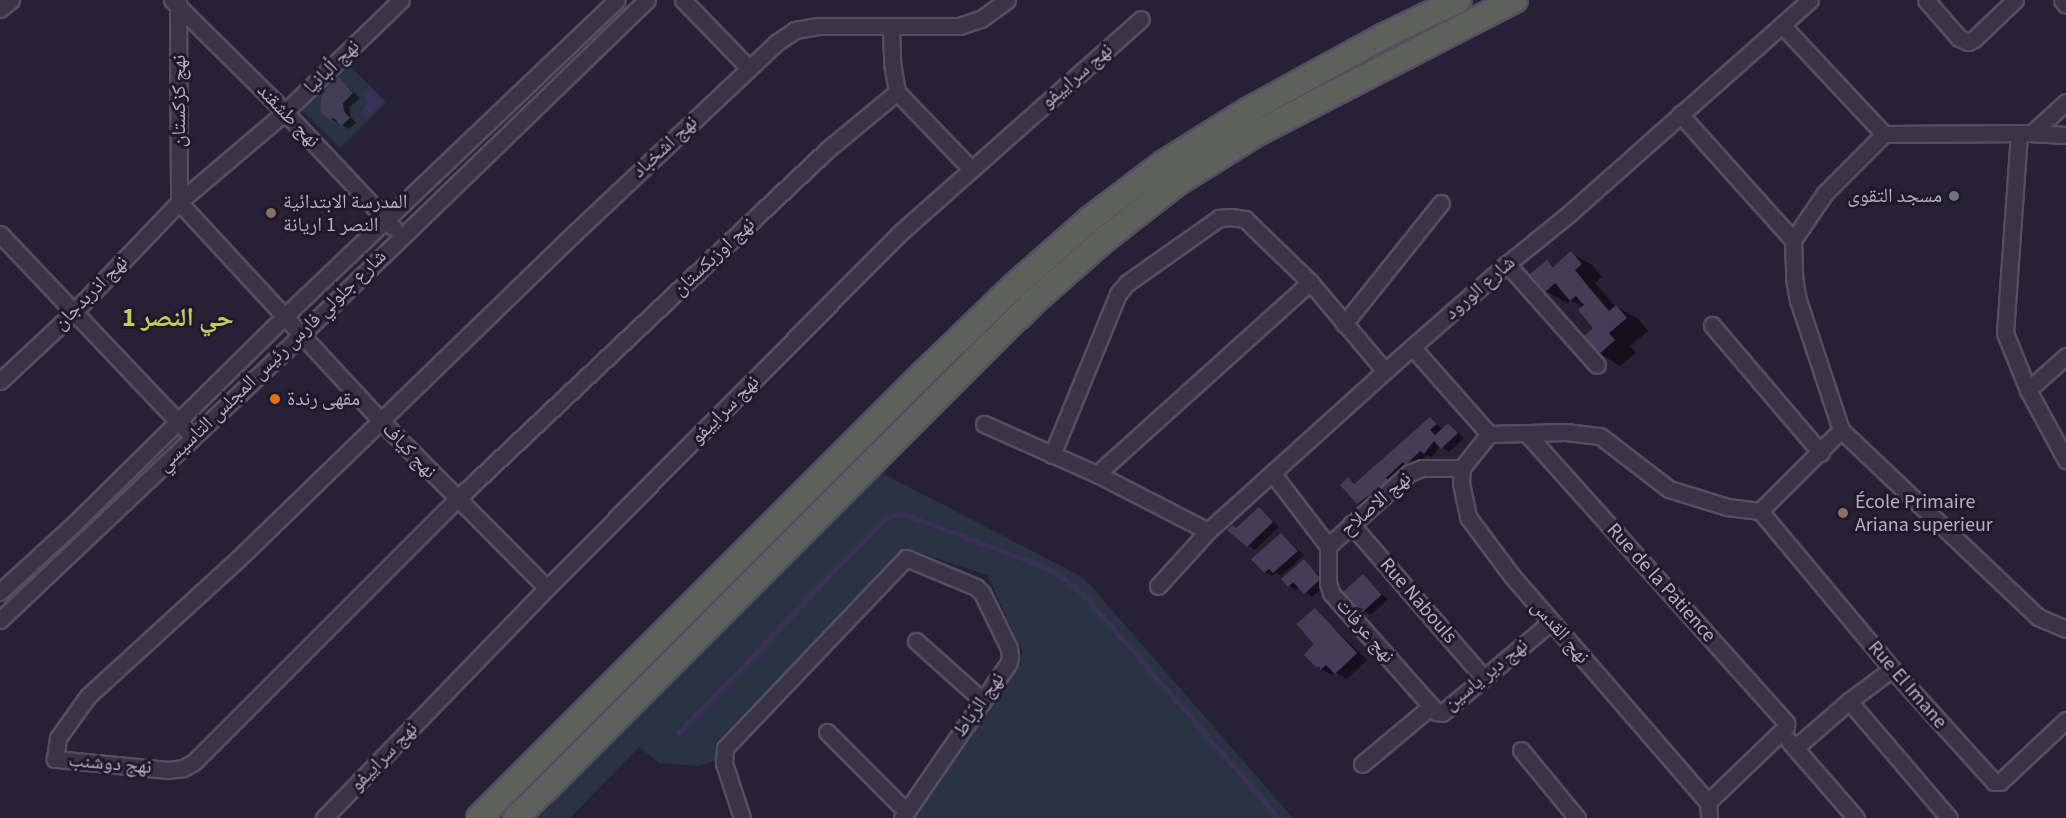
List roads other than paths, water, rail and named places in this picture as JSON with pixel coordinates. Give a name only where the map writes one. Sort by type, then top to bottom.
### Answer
[{"type":"highway","points":[[479,818],[940,358],[1090,219],[1164,163],[1247,111],[1382,37],[1459,0]]},
{"type":"highway","points":[[516,818],[1023,312],[1105,239],[1177,183],[1259,132],[1515,0]]},
{"type":"street","points":[[0,9],[11,0]]},
{"type":"street","name":"نهج ألبانيا","points":[[179,202],[285,112],[401,0]]},
{"type":"street","name":"شارع جلولي فارس رئيس المجلس التاسيسي","points":[[0,592],[74,524],[285,316],[617,0]]},
{"type":"street","name":"شارع جلولي فارس رئيس المجلس التاسيسي","points":[[0,620],[302,334],[647,0]]},
{"type":"street","points":[[683,0],[749,68]]},
{"type":"street","name":"نهج اشخباد","points":[[381,422],[749,68],[776,43],[795,30],[818,26],[942,28],[972,24],[1007,0]]},
{"type":"street","name":"شارع الورود","points":[[1158,586],[1208,531],[1385,371],[1507,264],[1570,213],[1810,0]]},
{"type":"street","points":[[1926,0],[1959,38],[1968,42],[2015,0]]},
{"type":"street","points":[[2062,0],[2066,5]]},
{"type":"street","name":"نهج طشقند","points":[[176,2],[285,112],[402,236]]},
{"type":"street","name":"نهج كزكستان","points":[[176,2],[179,202]]},
{"type":"street","name":"نهج سراييفو","points":[[324,818],[547,588],[900,233],[1141,19]]},
{"type":"street","points":[[1782,25],[1884,134]]},
{"type":"street","points":[[891,28],[892,63],[897,92],[971,169]]},
{"type":"street","name":"نهج اوزبكستان","points":[[457,499],[827,150],[897,92]]},
{"type":"street","points":[[2066,102],[2025,133],[2004,324],[2007,342],[2028,390],[2066,460]]},
{"type":"street","points":[[1680,114],[1793,240]]},
{"type":"street","points":[[2066,135],[1884,134],[1825,194],[1793,240],[1794,278],[1798,300],[1841,430],[2038,617],[2066,629]]},
{"type":"street","name":"نهج اذربدجان","points":[[0,381],[75,311],[179,202]]},
{"type":"street","name":"نهج كياف","points":[[179,202],[381,422],[547,588]]},
{"type":"street","points":[[1344,324],[1441,203]]},
{"type":"street","points":[[1052,455],[1118,294],[1127,283],[1219,218],[1245,219],[1310,282],[1385,371]]},
{"type":"street","points":[[0,234],[193,438]]},
{"type":"street","points":[[1507,264],[1597,365]]},
{"type":"street","points":[[1097,474],[1310,282]]},
{"type":"street","points":[[1712,325],[1821,453]]},
{"type":"street","points":[[1412,347],[1489,434],[1528,435],[1566,432],[1600,436],[1669,489],[1727,507],[1760,511],[1821,453],[1841,430]]},
{"type":"street","points":[[2028,390],[2066,356]]},
{"type":"street","name":"نهج دوشنب","points":[[381,422],[238,559],[88,696],[58,738],[55,759],[168,770],[183,768],[194,762],[457,499]]},
{"type":"street","points":[[984,424],[1097,474],[1208,531]]},
{"type":"street","points":[[1462,468],[1489,434]]},
{"type":"street","name":"Rue de la Patience","points":[[1528,435],[1785,722],[1787,726],[1782,732],[1856,818]]},
{"type":"street","name":"نهج الاصلاح","points":[[1328,546],[1409,473],[1422,468],[1462,468]]},
{"type":"street","name":"نهج القدس","points":[[1462,468],[1461,483],[1468,517],[1551,622],[1708,802]]},
{"type":"street","points":[[1273,474],[1328,546]]},
{"type":"street","name":"Rue El Imane","points":[[1760,511],[1892,669],[1995,782],[2000,782],[2066,720]]},
{"type":"street","name":"Rue Nabouls","points":[[1351,524],[1484,678]]},
{"type":"street","name":"نهج عرفات","points":[[1328,546],[1328,583],[1331,593],[1431,706]]},
{"type":"street","name":"نهج الرّباط","points":[[742,818],[724,763],[725,748],[902,559],[911,558],[976,587],[982,593],[1009,648],[1010,657],[1008,664],[904,814]]},
{"type":"street","name":"نهج دير ياسين","points":[[1362,764],[1431,706],[1436,712],[1442,713],[1551,622]]},
{"type":"street","points":[[916,641],[982,700]]},
{"type":"street","points":[[1795,748],[1892,669]]},
{"type":"street","points":[[1849,702],[1949,818]]},
{"type":"street","points":[[827,732],[904,814]]},
{"type":"street","points":[[1709,818],[1708,802],[1782,732]]},
{"type":"street","points":[[1521,750],[1577,818]]},
{"type":"waterway","points":[[678,733],[885,519],[898,514],[910,516],[1047,568],[1068,581],[1087,598],[1279,818]]},
{"type":"place","name":"مسجد التقوى","points":[[1954,196]]},
{"type":"place","name":"المدرسة الابتدائية النصر 1 اريانة","points":[[271,213]]},
{"type":"place","name":"مقهى رندة","points":[[275,399]]},
{"type":"place","name":"École Primaire Ariana superieur","points":[[1843,513]]},
{"type":"district","name":"حي النصر 1","points":[[178,318]]}]
